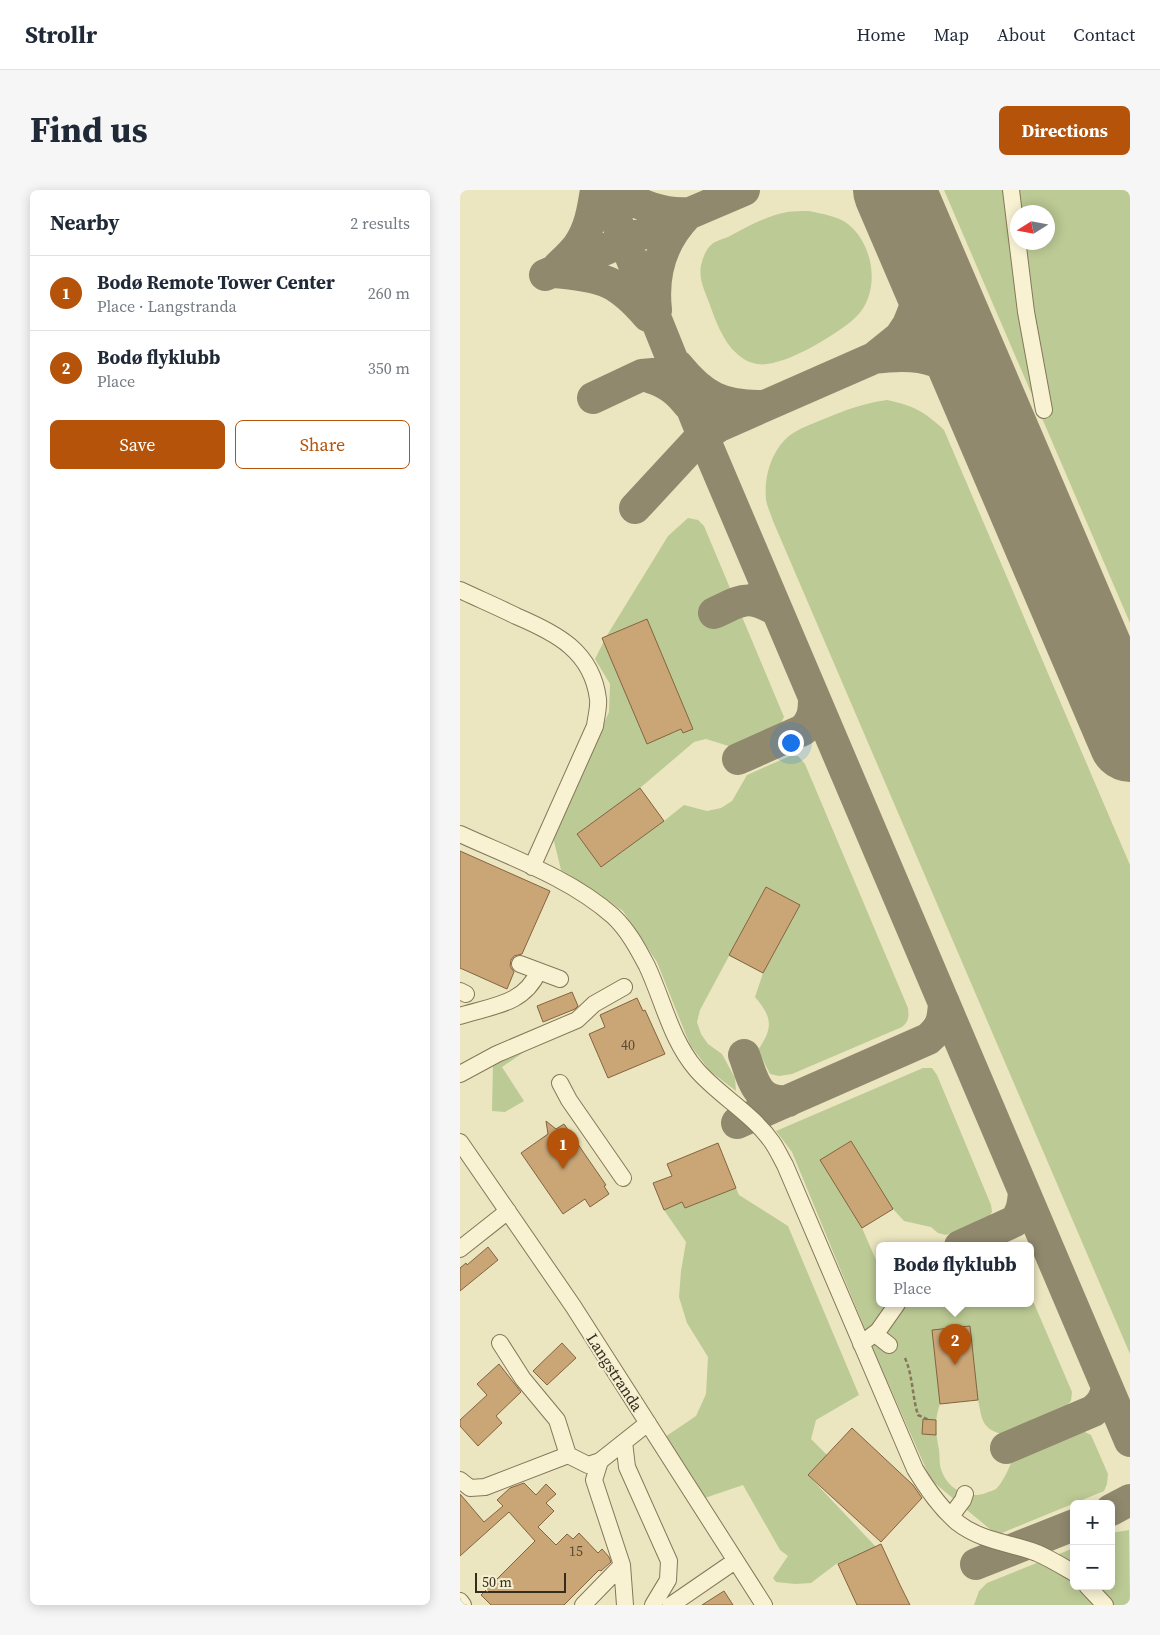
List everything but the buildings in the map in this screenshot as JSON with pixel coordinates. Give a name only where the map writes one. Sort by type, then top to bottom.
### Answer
[{"type":"street","points":[[1011,190],[1026,312],[1044,410]]},
{"type":"street","points":[[460,590],[549,630],[580,655],[593,677],[599,701],[595,726],[532,867]]},
{"type":"street","points":[[460,834],[585,894],[614,917],[635,942],[683,1051],[696,1069],[757,1124],[772,1142],[785,1165],[915,1469],[941,1506],[960,1524],[993,1540],[1037,1553],[1070,1571]]},
{"type":"street","points":[[520,964],[560,980]]},
{"type":"street","points":[[460,1016],[506,1003],[517,997],[528,988],[538,972]]},
{"type":"street","points":[[460,1074],[497,1054],[577,1020],[594,1004],[624,987]]},
{"type":"street","points":[[560,1083],[569,1100],[623,1178]]},
{"type":"street","name":"Langstranda","points":[[460,1142],[573,1306],[764,1605]]},
{"type":"street","points":[[460,1249],[508,1211]]},
{"type":"street","points":[[861,1344],[875,1334],[896,1307]]},
{"type":"street","points":[[875,1334],[889,1345]]},
{"type":"street","points":[[500,1342],[523,1379],[557,1420],[568,1455],[588,1465],[600,1460],[648,1423]]},
{"type":"street","points":[[624,1442],[627,1467],[669,1561],[668,1580],[653,1605]]},
{"type":"street","points":[[460,1480],[470,1488],[485,1488],[568,1455]]},
{"type":"street","points":[[600,1460],[594,1480],[622,1565],[624,1605]]},
{"type":"street","points":[[951,1516],[963,1500],[965,1494]]},
{"type":"street","points":[[671,1605],[735,1561]]},
{"type":"street","points":[[583,1605],[622,1565]]},
{"type":"street","points":[[1091,1590],[1105,1605]]},
{"type":"street","points":[[460,1601],[463,1605]]},
{"type":"path","points":[[905,1358],[909,1367],[914,1404],[918,1415],[929,1420]]},
{"type":"green space","points":[[944,190],[1130,190],[1130,623]]},
{"type":"green space","points":[[809,211],[840,219],[857,233],[864,244],[869,256],[872,281],[865,306],[849,323],[810,348],[780,361],[767,364],[750,362],[732,349],[717,322],[701,279],[700,273],[703,258],[708,248],[717,241],[757,222],[787,212]]},
{"type":"green space","points":[[887,400],[918,410],[944,430],[1130,865],[1130,1354],[767,505],[766,482],[770,465],[778,449],[789,436],[801,428],[840,413],[863,405]]},
{"type":"green space","points":[[688,518],[698,520],[704,526],[784,717],[780,725],[732,747],[706,739],[694,742],[640,788],[664,821],[684,805],[707,811],[721,808],[732,801],[747,775],[790,756],[798,756],[805,764],[908,1008],[907,1021],[902,1027],[792,1074],[779,1076],[770,1074],[758,1050],[766,1035],[769,1023],[765,1011],[755,997],[763,973],[729,956],[700,1010],[697,1022],[701,1034],[708,1044],[722,1054],[735,1078],[736,1091],[710,1071],[690,1045],[657,962],[623,911],[561,870],[552,833],[609,712],[610,684],[595,659],[606,637],[668,536]]},
{"type":"green space","points":[[527,1050],[502,1067],[524,1101],[505,1112],[492,1111],[493,1063]]},
{"type":"green space","points":[[923,1068],[932,1068],[937,1075],[991,1205],[992,1212],[989,1217],[946,1235],[938,1233],[931,1227],[904,1221],[893,1209],[862,1228],[876,1260],[876,1307],[1034,1307],[1034,1303],[1072,1392],[1071,1401],[1066,1406],[1001,1434],[994,1432],[986,1425],[978,1400],[940,1404],[936,1421],[936,1433],[940,1467],[944,1476],[953,1487],[965,1494],[979,1495],[997,1488],[1012,1461],[1083,1431],[1091,1435],[1108,1474],[1104,1491],[1082,1500],[1070,1500],[1070,1505],[997,1535],[931,1480],[876,1356],[792,1152],[776,1131]]},
{"type":"green space","points":[[736,1188],[739,1195],[788,1226],[859,1395],[816,1420],[811,1439],[827,1455],[808,1475],[877,1548],[836,1564],[811,1583],[776,1582],[773,1578],[788,1556],[780,1550],[743,1485],[696,1501],[659,1441],[696,1416],[706,1394],[708,1357],[687,1323],[679,1297],[686,1242],[664,1210],[682,1202],[685,1208]]},
{"type":"green space","points":[[1129,1530],[1130,1605],[974,1605],[979,1591],[987,1583],[1070,1550],[1070,1590],[1115,1590],[1115,1532]]},
{"type":"taxiway","points":[[557,268],[573,252],[582,239],[590,219],[596,190]]},
{"type":"taxiway","points":[[604,190],[703,436],[1130,1441]]},
{"type":"taxiway","points":[[618,190],[634,201],[661,211],[690,213]]},
{"type":"taxiway","points":[[545,275],[744,190]]},
{"type":"taxiway","points":[[882,190],[903,211]]},
{"type":"taxiway","points":[[656,310],[656,283],[661,258],[671,235],[688,214]]},
{"type":"taxiway","points":[[635,508],[697,441],[719,426],[874,358],[900,337],[908,325],[920,295],[918,247]]},
{"type":"taxiway","points":[[555,272],[585,276],[607,282],[626,294],[648,316]]},
{"type":"taxiway","points":[[874,358],[909,356],[936,361],[948,367],[971,386],[984,400]]},
{"type":"taxiway","points":[[678,366],[705,393],[715,398],[736,405],[763,406]]},
{"type":"taxiway","points":[[593,398],[642,375],[664,373]]},
{"type":"taxiway","points":[[642,375],[668,385],[688,404]]},
{"type":"taxiway","points":[[714,613],[738,602],[751,600],[776,610]]},
{"type":"taxiway","points":[[738,759],[803,730],[812,716],[814,698]]},
{"type":"taxiway","points":[[737,1123],[928,1039],[941,1023],[944,1003]]},
{"type":"taxiway","points":[[744,1055],[753,1081],[762,1094],[777,1101],[788,1101]]},
{"type":"taxiway","points":[[969,1242],[1015,1221],[1022,1208],[1024,1192]]},
{"type":"taxiway","points":[[1006,1448],[1093,1411],[1103,1400],[1107,1387]]},
{"type":"taxiway","points":[[1115,1508],[1130,1500]]},
{"type":"taxiway","points":[[976,1564],[1070,1527]]},
{"type":"runway","points":[[894,190],[1130,741]]},
{"type":"place","name":"Bodø Remote Tower Center","points":[[563,1169]]},
{"type":"place","name":"Bodø flyklubb","points":[[955,1365]]}]
